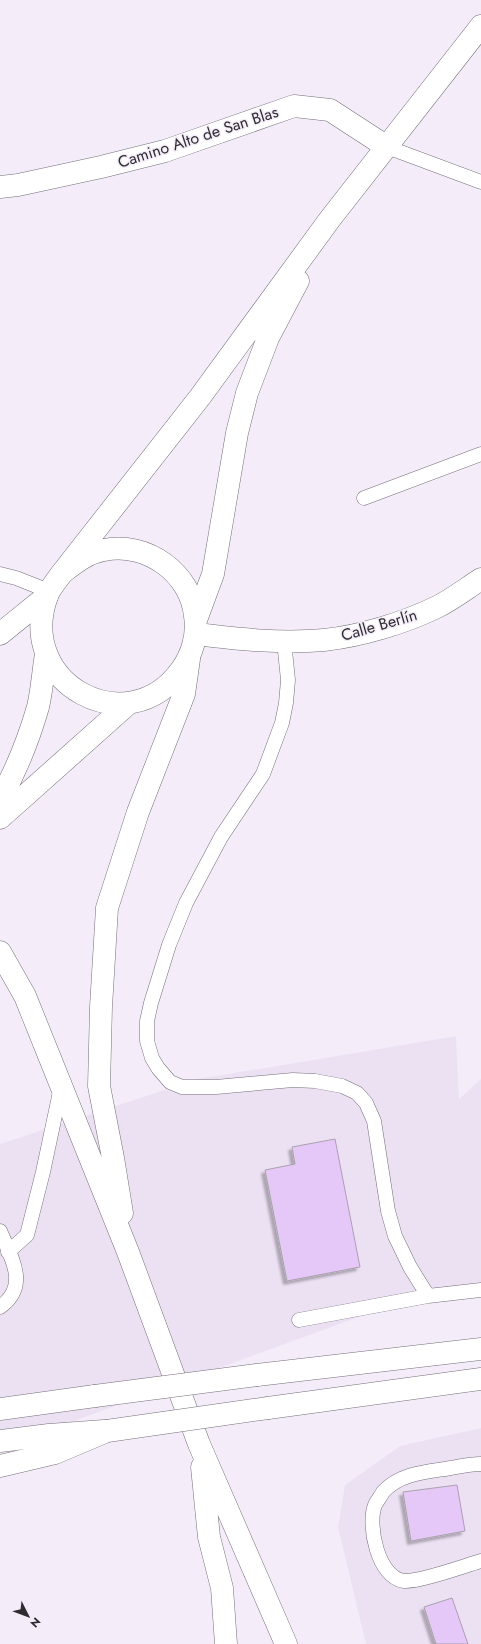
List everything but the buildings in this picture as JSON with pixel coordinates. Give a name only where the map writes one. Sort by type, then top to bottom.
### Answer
[{"type":"main road","points":[[0,634],[48,594],[62,573],[200,397],[330,219],[481,26]]},
{"type":"main road","name":"Camino Alto de San Blas","points":[[0,187],[18,185],[101,168],[165,151],[294,106],[330,110],[387,146]]},
{"type":"main road","points":[[128,1252],[113,1158],[99,1086],[101,1007],[107,908],[138,812],[184,694],[189,659],[196,627],[213,574],[237,433],[247,393],[268,338],[330,219]]},
{"type":"main road","points":[[62,573],[81,558],[104,550],[128,549],[151,555],[171,569],[186,587],[195,610],[196,627]]},
{"type":"main road","name":"Calle Berlín","points":[[196,627],[245,639],[284,641],[323,640],[366,633],[438,607],[481,579]]},
{"type":"main road","points":[[48,594],[42,616],[41,635],[46,654],[59,677],[79,693],[103,702],[129,703],[154,695],[174,680],[189,659]]},
{"type":"main road","points":[[0,799],[27,739],[38,706],[46,654]]},
{"type":"main road","points":[[0,818],[129,703]]},
{"type":"main road","points":[[0,952],[25,996],[128,1252],[199,1444],[286,1644]]},
{"type":"main road","points":[[0,1409],[256,1375],[481,1349]]},
{"type":"main road","points":[[0,1441],[49,1434],[107,1431],[481,1380]]},
{"type":"main road","points":[[0,1466],[55,1453],[107,1431]]},
{"type":"main road","points":[[199,1444],[209,1537],[222,1588],[226,1644]]},
{"type":"lane","points":[[387,146],[481,182]]},
{"type":"lane","points":[[364,498],[481,454]]},
{"type":"lane","points":[[0,574],[16,578],[48,594]]},
{"type":"lane","points":[[284,641],[288,680],[282,723],[263,774],[221,837],[186,902],[169,945],[151,1003],[147,1021],[147,1041],[152,1058],[158,1068],[170,1082],[182,1087],[216,1087],[293,1080],[315,1081],[342,1086],[357,1093],[366,1103],[374,1121],[388,1211],[395,1236],[410,1266],[428,1296]]},
{"type":"lane","points":[[8,1252],[27,1235],[43,1172],[61,1086]]},
{"type":"lane","points":[[0,1231],[17,1274],[15,1291],[0,1307]]},
{"type":"lane","points":[[299,1320],[428,1296],[481,1290]]},
{"type":"lane","points":[[480,1463],[406,1476],[392,1484],[383,1493],[375,1506],[374,1519],[375,1539],[380,1560],[394,1577],[404,1581],[416,1580],[481,1561]]},
{"type":"shaded area","points":[[456,1036],[459,1099],[481,1079],[481,1294],[375,1311],[0,1448],[0,1144],[198,1079]]},
{"type":"shaded area","points":[[481,1428],[481,1644],[366,1644],[338,1527],[345,1485],[400,1446]]}]
